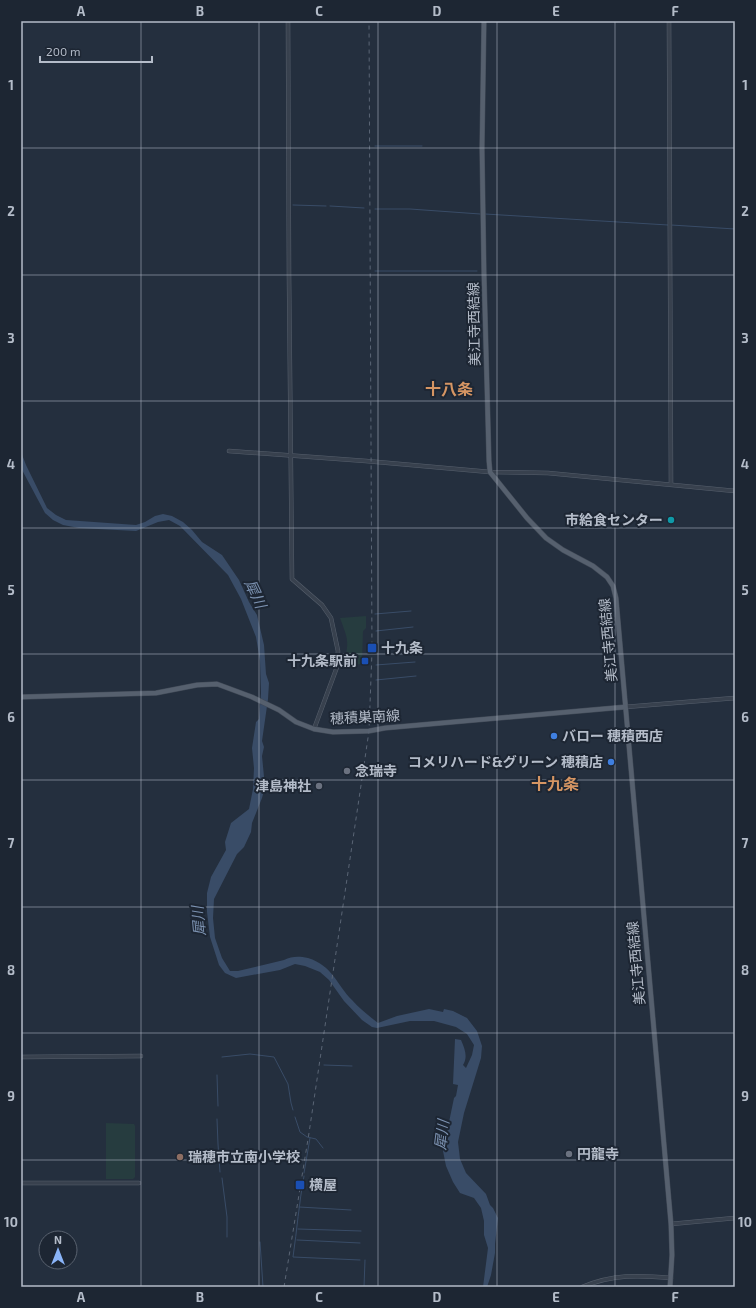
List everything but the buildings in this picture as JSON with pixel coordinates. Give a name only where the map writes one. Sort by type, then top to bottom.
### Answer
[{"type":"main road","name":"美江寺西結線","points":[[484,21],[482,148],[488,445],[490,472],[527,518],[546,538],[563,550],[593,566],[607,577],[613,586],[616,598],[671,1224],[672,1255],[670,1287]]},
{"type":"main road","name":"穂積巣南線","points":[[21,697],[156,693],[197,685],[217,684],[252,697],[279,710],[296,722],[314,729],[333,732],[368,731],[416,725],[625,708]]},
{"type":"street","points":[[288,21],[292,579],[322,605],[331,618],[338,651],[337,666],[314,729]]},
{"type":"street","points":[[669,21],[671,484]]},
{"type":"street","points":[[229,451],[490,472],[548,473],[735,491]]},
{"type":"street","points":[[625,708],[735,698]]},
{"type":"street","points":[[21,1057],[141,1056]]},
{"type":"street","points":[[21,1183],[139,1183]]},
{"type":"street","points":[[671,1224],[735,1218]]},
{"type":"street","points":[[582,1287],[600,1281],[634,1276],[671,1278]]},
{"type":"green space","points":[[366,616],[366,628],[363,631],[362,664],[350,665],[345,658],[347,647],[346,633],[340,618]]},
{"type":"green space","points":[[106,1123],[134,1124],[135,1126],[135,1177],[133,1179],[106,1179]]},
{"type":"water","points":[[21,452],[47,508],[56,515],[66,520],[136,525],[163,514],[172,516],[183,522],[202,542],[222,555],[239,580],[257,615],[264,645],[266,674],[269,683],[262,741],[264,747],[262,756],[265,787],[252,823],[251,832],[244,847],[237,854],[214,899],[213,918],[215,938],[222,958],[230,971],[238,971],[296,957],[308,958],[316,961],[329,971],[355,1003],[378,1023],[397,1016],[429,1009],[443,1012],[444,1009],[453,1011],[467,1018],[477,1031],[482,1046],[481,1058],[464,1113],[458,1142],[460,1159],[466,1173],[486,1194],[490,1205],[498,1218],[495,1253],[487,1287],[483,1287],[488,1248],[484,1235],[484,1221],[481,1208],[474,1198],[460,1193],[446,1166],[443,1151],[458,1085],[453,1084],[455,1039],[461,1040],[464,1047],[466,1056],[463,1065],[466,1068],[472,1055],[474,1045],[467,1034],[456,1027],[434,1021],[410,1021],[377,1028],[372,1027],[362,1020],[344,1001],[329,980],[320,972],[305,966],[295,964],[280,970],[236,978],[225,973],[219,965],[210,937],[207,912],[207,893],[211,877],[226,850],[225,842],[231,823],[249,809],[253,789],[254,768],[252,748],[256,722],[259,719],[261,693],[260,661],[256,637],[241,599],[228,575],[180,526],[169,520],[158,522],[136,531],[79,528],[63,525],[53,520],[45,513],[21,468]]},
{"type":"waterway","points":[[375,146],[422,146]]},
{"type":"waterway","points":[[293,205],[326,206]]},
{"type":"waterway","points":[[330,206],[364,208]]},
{"type":"waterway","points":[[375,209],[410,209],[480,214]]},
{"type":"waterway","points":[[485,214],[668,225]]},
{"type":"waterway","points":[[671,225],[735,229]]},
{"type":"waterway","points":[[375,271],[477,271]]},
{"type":"waterway","points":[[375,614],[411,611]]},
{"type":"waterway","points":[[376,631],[413,627]]},
{"type":"waterway","points":[[376,665],[415,662]]},
{"type":"waterway","points":[[376,680],[416,676]]},
{"type":"waterway","points":[[222,1057],[250,1054],[274,1057],[288,1084],[293,1110]]},
{"type":"waterway","points":[[324,1065],[352,1066]]},
{"type":"waterway","points":[[217,1075],[218,1106]]},
{"type":"waterway","points":[[295,1117],[300,1132],[307,1137],[316,1139],[323,1148]]},
{"type":"waterway","points":[[217,1119],[220,1172]]},
{"type":"waterway","points":[[304,1173],[310,1138]]},
{"type":"waterway","points":[[304,1176],[293,1257],[360,1260]]},
{"type":"waterway","points":[[222,1178],[227,1217],[227,1237]]},
{"type":"waterway","points":[[299,1207],[351,1210]]},
{"type":"waterway","points":[[298,1229],[361,1231]]},
{"type":"waterway","points":[[297,1240],[360,1243]]},
{"type":"waterway","points":[[260,1242],[263,1287]]},
{"type":"waterway","points":[[364,1287],[365,1260]]},
{"type":"railway","points":[[284,1287],[309,1133],[369,731],[372,651],[369,21]]},
{"type":"place","name":"市給食センター","points":[[671,520]]},
{"type":"place","name":"十九条","points":[[372,648]]},
{"type":"place","name":"十九条駅前","points":[[365,661]]},
{"type":"place","name":"バロー 穂積西店","points":[[554,736]]},
{"type":"place","name":"コメリハード&グリーン 穂積店","points":[[611,762]]},
{"type":"place","name":"念瑞寺","points":[[347,771]]},
{"type":"place","name":"津島神社","points":[[319,786]]},
{"type":"place","name":"円龍寺","points":[[569,1154]]},
{"type":"place","name":"瑞穂市立南小学校","points":[[180,1157]]},
{"type":"place","name":"横屋","points":[[300,1185]]},
{"type":"district","name":"十八条","points":[[449,389]]},
{"type":"district","name":"十九条","points":[[555,784]]},
{"type":"water label","name":"犀川","points":[[255,594]]},
{"type":"water label","name":"犀川","points":[[199,921]]},
{"type":"water label","name":"犀川","points":[[442,1135]]}]
